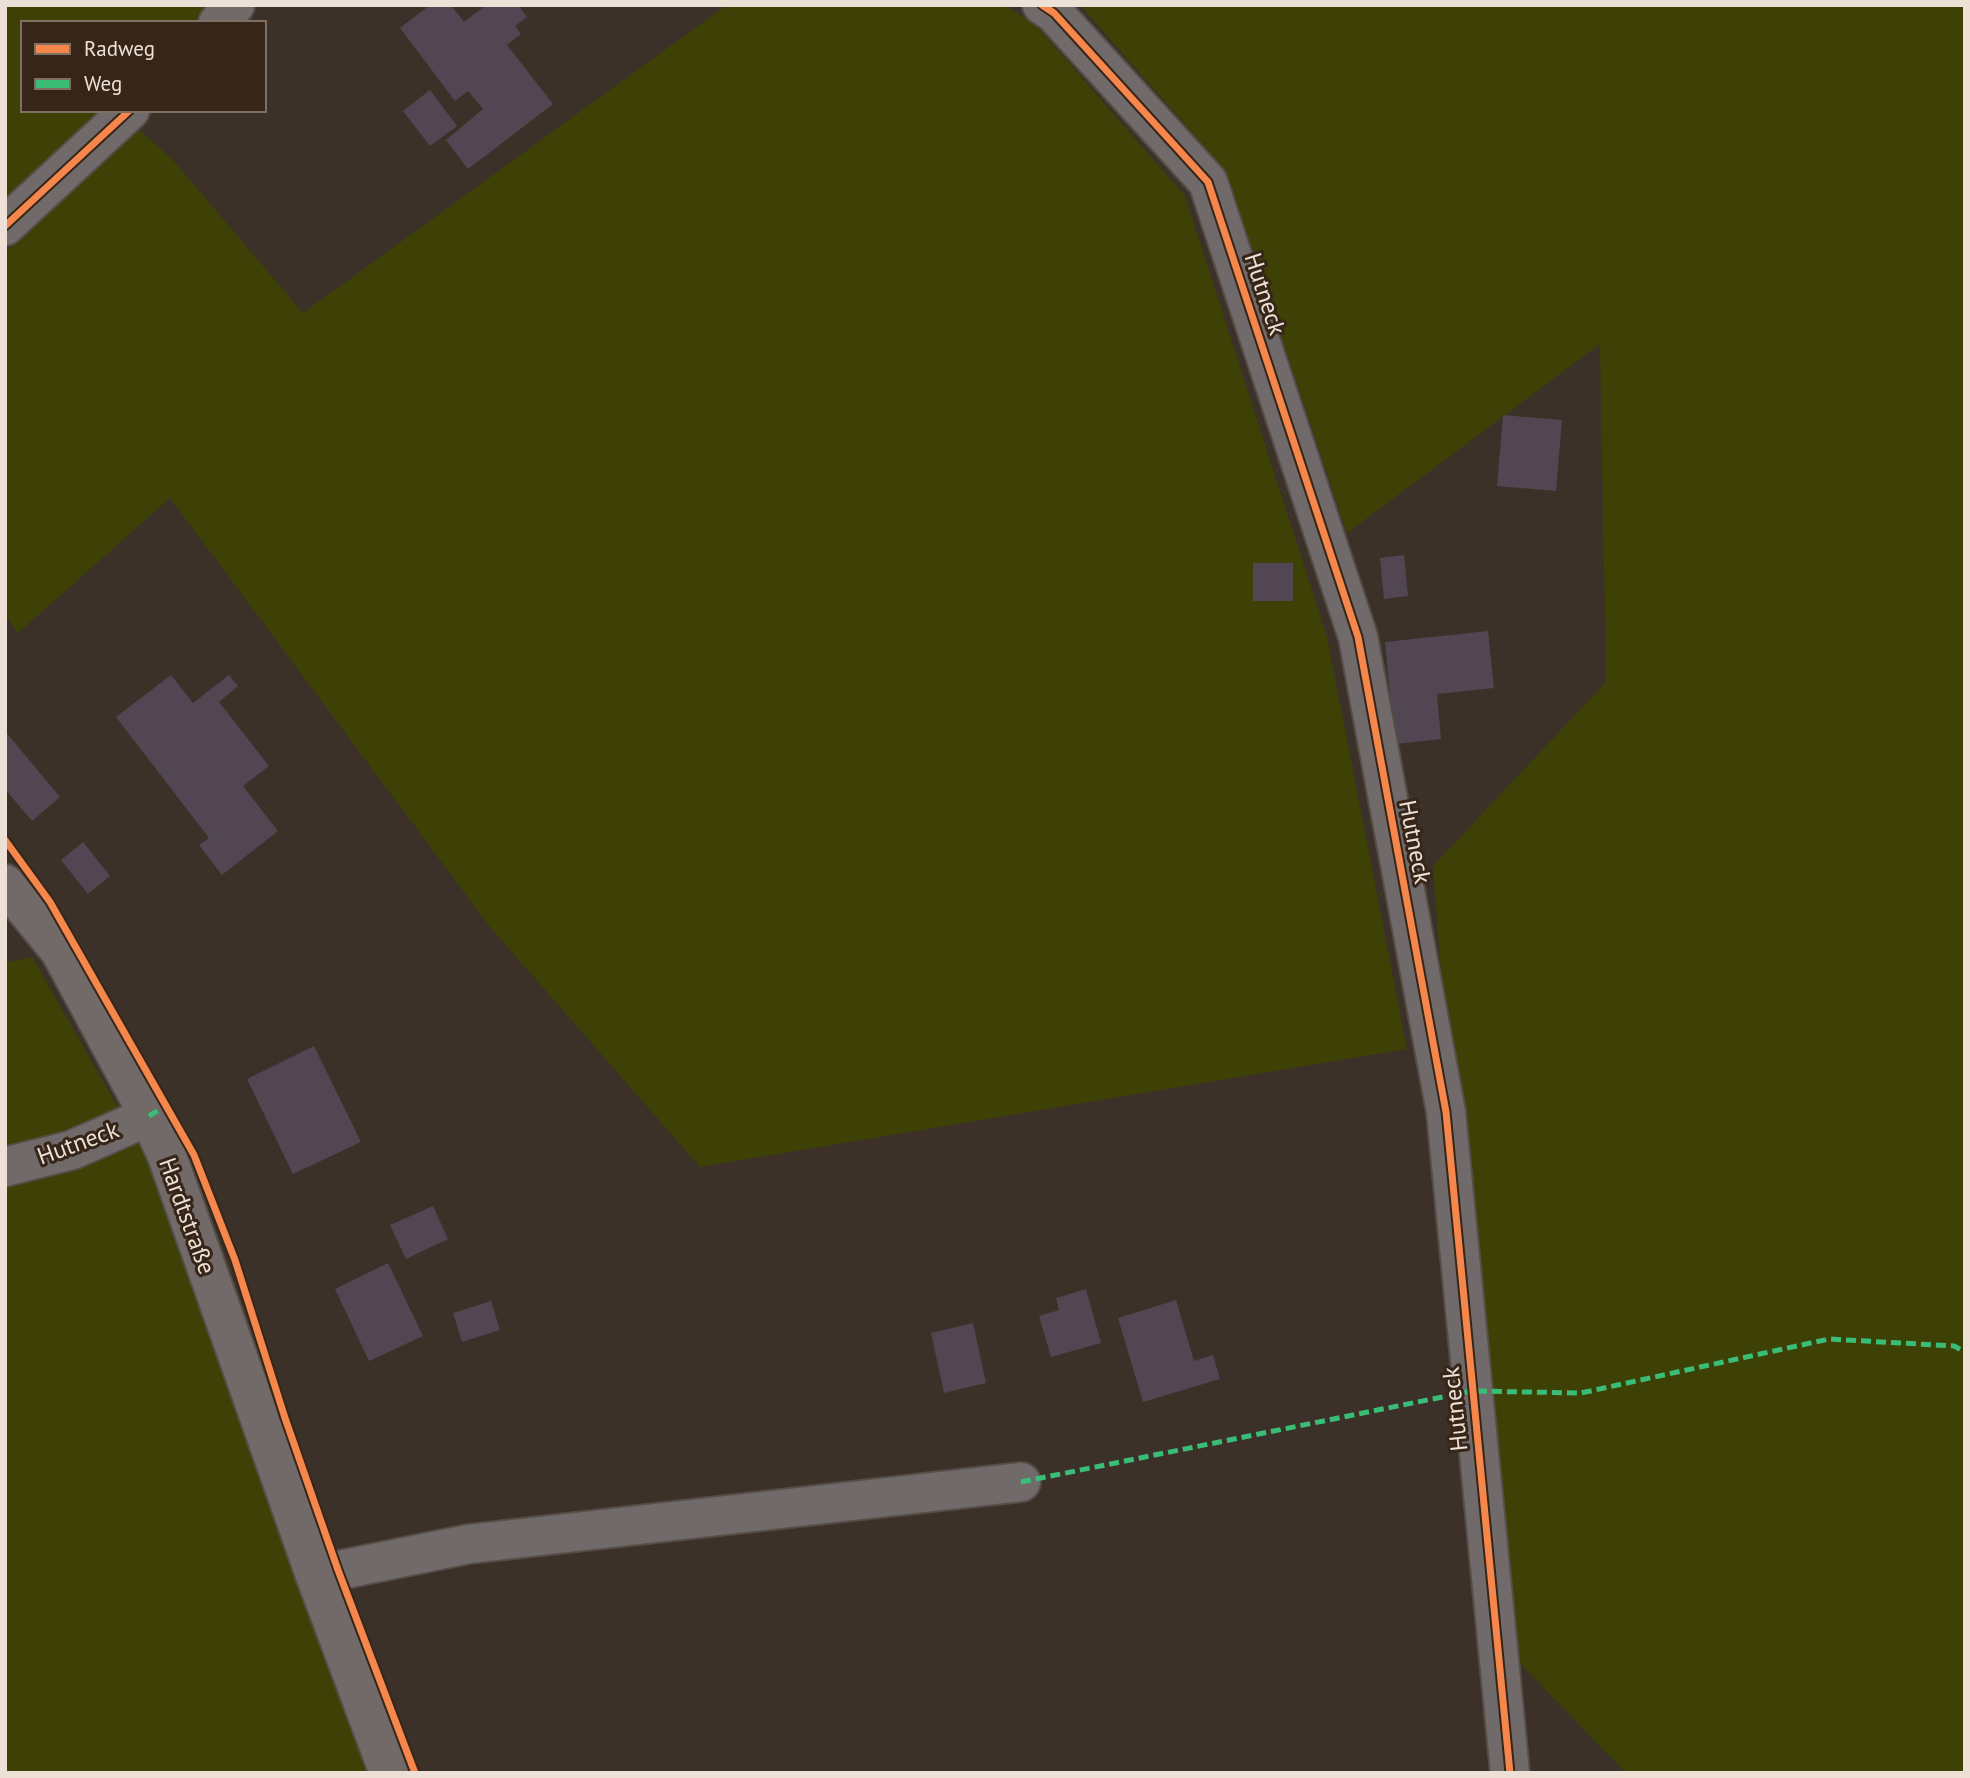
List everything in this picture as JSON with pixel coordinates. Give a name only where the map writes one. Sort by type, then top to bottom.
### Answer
[{"type":"main road","name":"Hardtstraße","points":[[5,884],[60,951],[149,1116],[167,1156],[315,1575],[389,1773]]},
{"type":"street","points":[[220,21],[235,5]]},
{"type":"street","name":"Hutneck","points":[[1042,5],[1054,13],[1208,182],[1358,637],[1446,1112],[1510,1773]]},
{"type":"street","points":[[5,226],[128,112]]},
{"type":"street","name":"Hutneck","points":[[5,1167],[72,1150],[149,1116]]},
{"type":"street","points":[[315,1575],[469,1544],[1021,1482]]},
{"type":"shaded area","points":[[5,5],[223,5],[208,21],[21,21],[21,112],[116,112],[5,214]]},
{"type":"shaded area","points":[[727,5],[1003,5],[1034,23],[1185,196],[1327,637],[1407,1049],[700,1167],[490,927],[170,498],[18,633],[5,614],[5,253],[138,129],[172,159],[303,313]]},
{"type":"shaded area","points":[[1080,5],[1965,5],[1965,1773],[1626,1773],[1516,1659],[1479,1239],[1440,961],[1433,866],[1606,682],[1600,344],[1347,533],[1226,171]]},
{"type":"shaded area","points":[[32,957],[144,1153],[369,1773],[5,1773],[5,963]]},
{"type":"building","points":[[430,5],[451,5],[464,22],[486,5],[518,5],[527,17],[515,26],[521,34],[507,45],[553,104],[468,169],[446,140],[483,109],[468,91],[455,101],[400,28]]},
{"type":"building","points":[[430,90],[457,126],[430,146],[403,111]]},
{"type":"building","points":[[1503,415],[1562,420],[1556,491],[1497,486]]},
{"type":"building","points":[[1404,555],[1408,596],[1384,599],[1380,558]]},
{"type":"building","points":[[1253,563],[1293,563],[1293,601],[1253,601]]},
{"type":"building","points":[[1488,631],[1494,688],[1437,694],[1441,739],[1395,744],[1385,642]]},
{"type":"building","points":[[171,675],[193,703],[229,675],[238,686],[219,702],[269,766],[243,786],[278,831],[222,875],[199,845],[209,838],[116,717]]},
{"type":"building","points":[[5,731],[60,797],[32,821],[5,789]]},
{"type":"building","points":[[83,842],[110,876],[88,894],[61,860]]},
{"type":"building","points":[[314,1046],[361,1142],[293,1174],[247,1079]]},
{"type":"building","points":[[433,1206],[448,1239],[406,1259],[390,1225]]},
{"type":"building","points":[[388,1263],[423,1336],[369,1361],[335,1289]]},
{"type":"building","points":[[1086,1289],[1101,1343],[1051,1357],[1039,1316],[1059,1310],[1056,1298]]},
{"type":"building","points":[[1176,1300],[1194,1361],[1213,1355],[1220,1379],[1143,1402],[1118,1318]]},
{"type":"building","points":[[491,1301],[500,1330],[462,1342],[453,1313]]},
{"type":"building","points":[[973,1323],[986,1383],[944,1393],[931,1333]]},
{"type":"marked path","points":[[149,1116],[166,1106]]},
{"type":"marked path","points":[[1021,1482],[1472,1391],[1581,1393],[1829,1339],[1954,1346],[1965,1352]]},
{"type":"cycle path","points":[[1042,5],[1054,13],[1208,182],[1358,637],[1446,1112],[1510,1773]]},
{"type":"cycle path","points":[[5,226],[128,112]]},
{"type":"cycle path","points":[[5,840],[50,902],[194,1155],[235,1260],[285,1418],[338,1570],[415,1773]]}]
